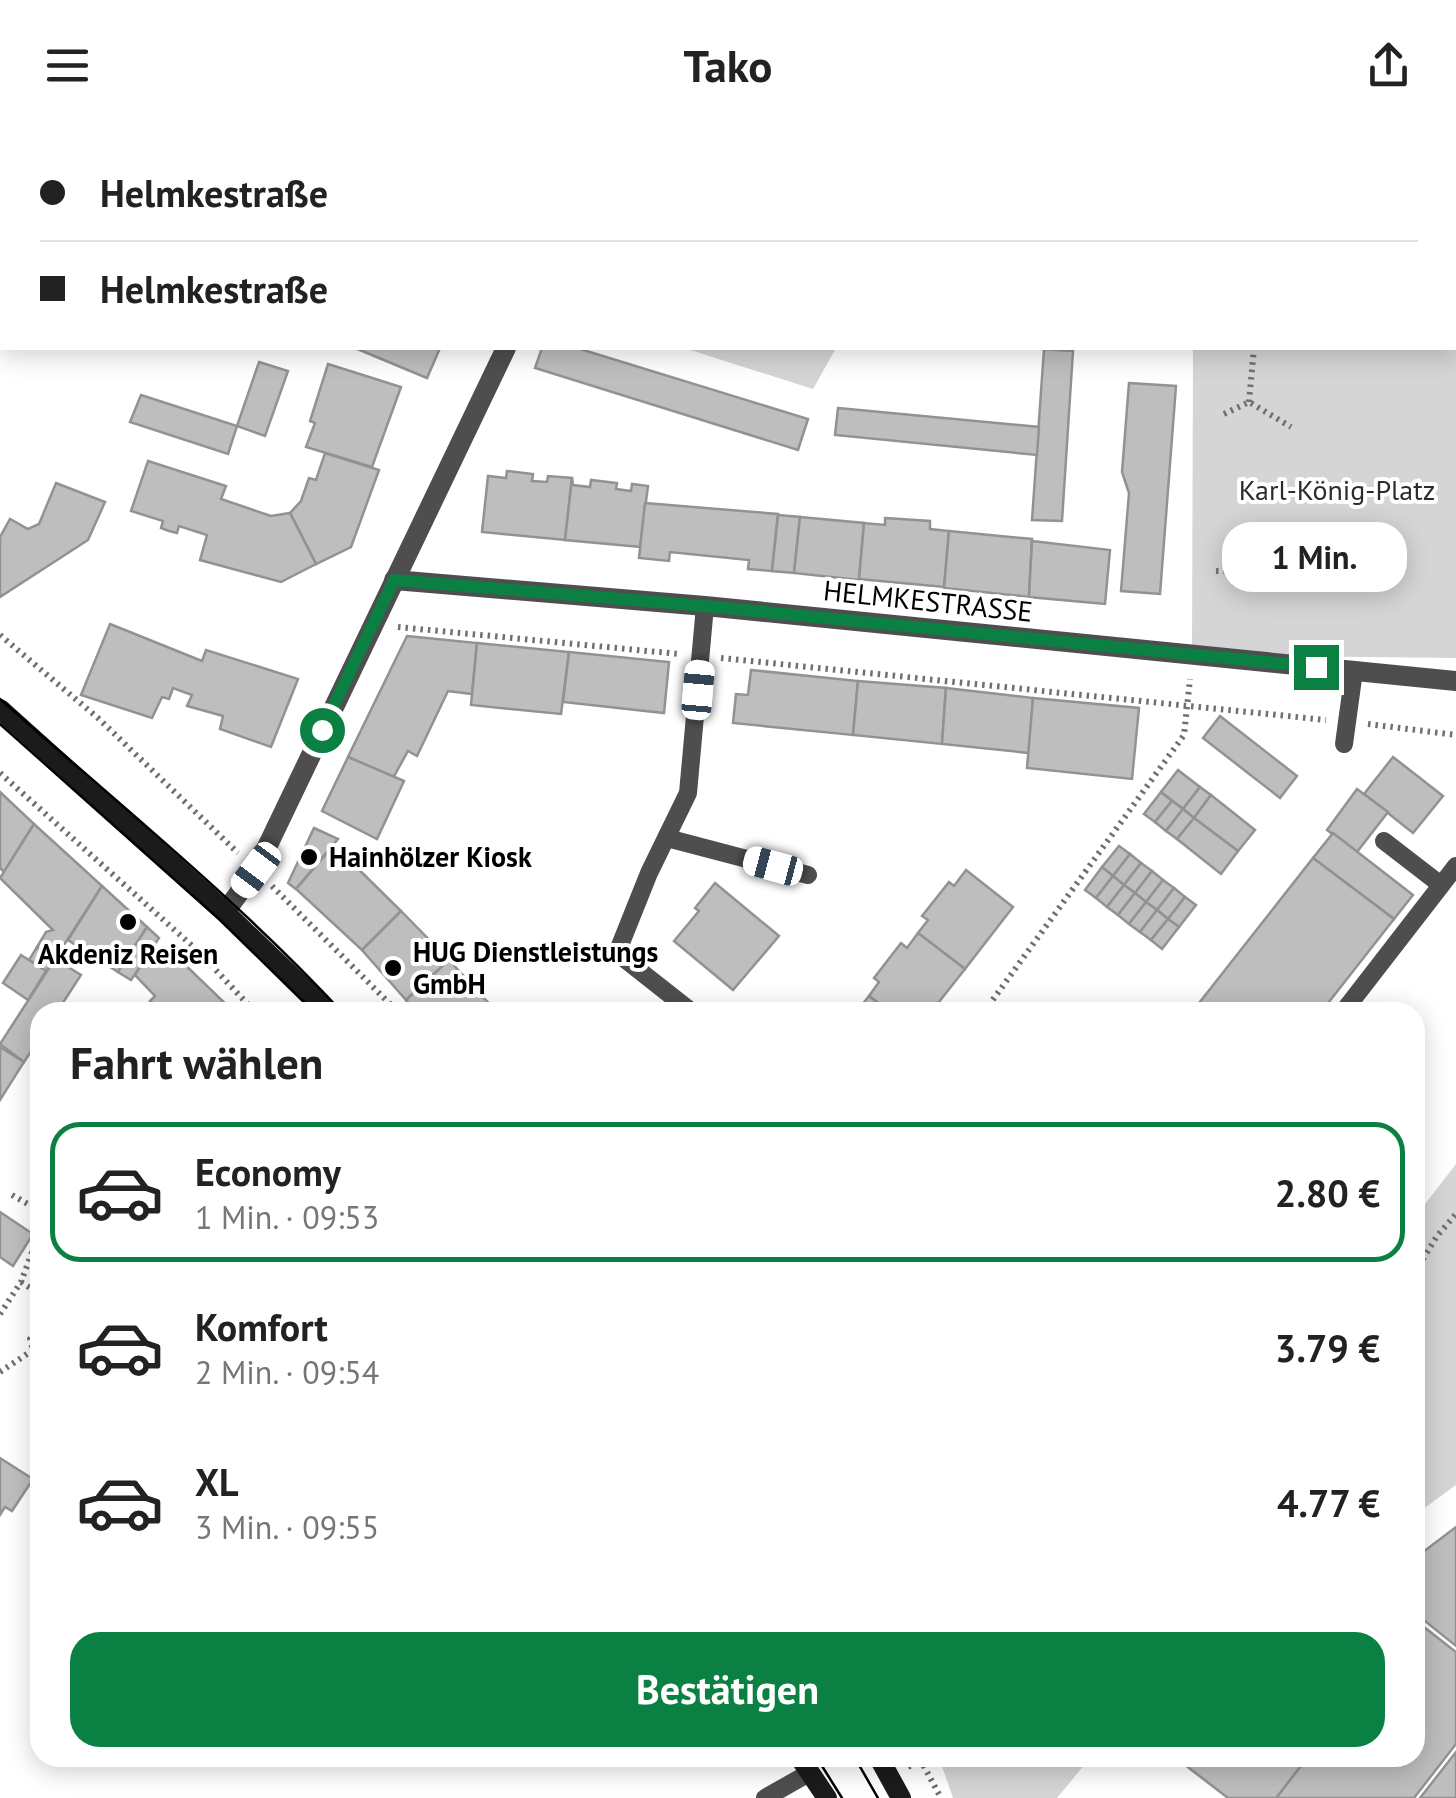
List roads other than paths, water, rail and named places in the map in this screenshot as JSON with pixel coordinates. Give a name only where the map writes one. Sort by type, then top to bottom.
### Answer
[{"type":"main road","points":[[0,709],[225,912],[318,1002]]},
{"type":"main road","points":[[805,1767],[826,1798]]},
{"type":"main road","points":[[884,1767],[901,1798]]},
{"type":"street","points":[[225,912],[256,870],[505,350]]},
{"type":"street","name":"HELMKESTRASSE","points":[[394,580],[705,606],[1456,681]]},
{"type":"lane","points":[[679,1002],[618,953],[649,873],[688,793],[705,606]]},
{"type":"lane","points":[[1344,744],[1354,671]]},
{"type":"lane","points":[[668,838],[808,875]]},
{"type":"lane","points":[[1384,841],[1441,885]]},
{"type":"lane","points":[[1350,1002],[1456,866]]},
{"type":"lane","points":[[765,1798],[802,1767]]},
{"type":"tram line","points":[[0,699],[218,890],[332,1002]]},
{"type":"tram line","points":[[0,724],[220,920],[304,1002]]},
{"type":"tram line","points":[[823,1767],[842,1798]]},
{"type":"tram line","points":[[860,1767],[878,1798]]},
{"type":"place","name":"Hainhölzer Kiosk","points":[[309,857]]},
{"type":"place","name":"Akdeniz Reisen","points":[[128,922]]},
{"type":"place","name":"HUG Dienstleistungs GmbH","points":[[393,968]]},
{"type":"park label","name":"Karl-König-Platz","points":[[1337,490]]}]
